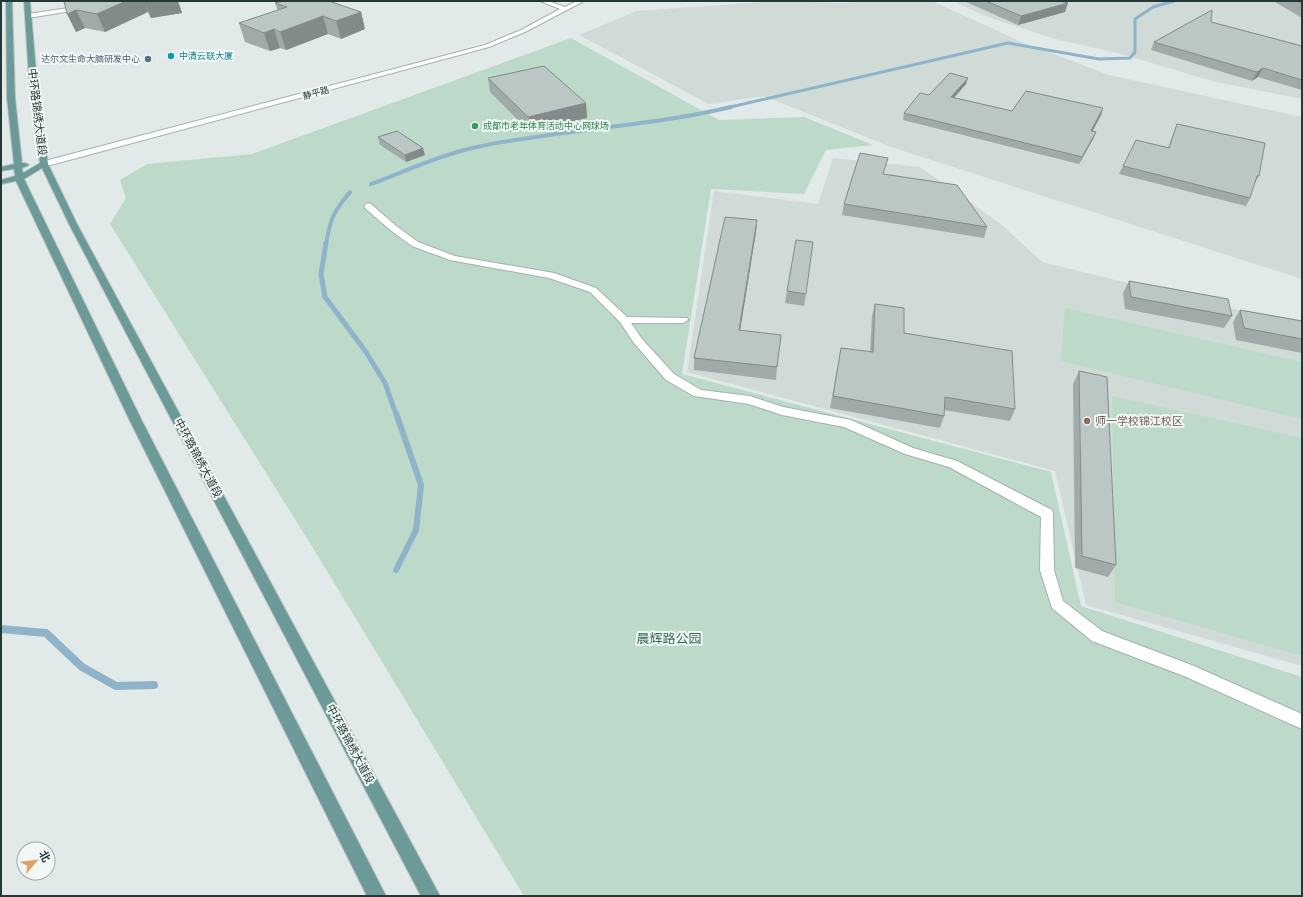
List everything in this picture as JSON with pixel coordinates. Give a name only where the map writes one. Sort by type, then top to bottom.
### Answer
[{"type":"main road","name":"中环路锦绣大道段","points":[[9,1],[11,98],[19,178],[135,419],[377,896]]},
{"type":"main road","name":"中环路锦绣大道段","points":[[27,10],[34,94],[44,164],[77,231],[431,896]]},
{"type":"main road","points":[[1,169],[18,165],[44,164]]},
{"type":"main road","points":[[1,182],[19,178],[44,164]]},
{"type":"street","points":[[543,1],[565,9]]},
{"type":"street","name":"静平路","points":[[44,164],[406,69],[487,46],[523,31],[581,1]]},
{"type":"street","points":[[27,10],[88,5]]},
{"type":"street","points":[[368,206],[392,227],[415,244],[453,258],[551,275],[594,290],[624,320],[638,340],[670,377],[698,393],[750,400],[782,411],[847,423],[909,451],[953,464],[1047,514],[1047,570],[1057,604],[1097,636],[1189,671],[1302,722]]},
{"type":"street","points":[[624,320],[683,320]]},
{"type":"shaded area","points":[[779,1],[842,3],[870,1],[932,1],[1024,43],[1109,75],[1302,117],[1302,279],[891,147],[764,96],[709,104],[579,35],[637,11]]},
{"type":"shaded area","points":[[953,1],[1302,1],[1302,99],[1212,81],[1118,53],[1055,39],[985,16]]},
{"type":"shaded area","name":"师一学校锦江校区","points":[[833,158],[920,167],[1002,225],[1042,262],[1302,326],[1302,666],[1086,605],[1055,471],[687,372],[714,191],[818,204]]},
{"type":"green space","name":"晨辉路公园","points":[[571,38],[719,120],[804,117],[873,145],[826,150],[804,194],[711,189],[682,374],[1051,472],[1081,606],[1302,677],[1302,896],[524,896],[313,548],[110,224],[126,198],[120,180],[147,164],[252,154]]},
{"type":"green space","points":[[1065,308],[1302,362],[1302,419],[1061,361]]},
{"type":"green space","points":[[1112,396],[1302,438],[1302,656],[1115,602]]},
{"type":"building","points":[[64,1],[126,1],[97,14],[76,10],[67,14]]},
{"type":"building","points":[[283,1],[329,1],[361,12],[336,21],[323,16],[280,32],[274,29],[264,33],[239,23],[287,7],[275,3]]},
{"type":"building","points":[[986,1],[1061,1],[1068,3],[1021,16]]},
{"type":"building","points":[[1212,10],[1211,22],[1302,46],[1302,80],[1263,68],[1257,72],[1154,42]]},
{"type":"building","points":[[544,66],[586,103],[528,117],[488,78]]},
{"type":"building","points":[[950,73],[968,78],[951,97],[1012,111],[1026,91],[1103,108],[1091,131],[1096,132],[1082,157],[904,113],[920,93],[929,95]]},
{"type":"building","points":[[1177,124],[1265,143],[1259,176],[1257,176],[1250,198],[1123,166],[1136,140],[1169,148]]},
{"type":"building","points":[[397,131],[423,148],[405,155],[378,137]]},
{"type":"building","points":[[860,153],[888,158],[883,174],[957,185],[987,227],[844,204]]},
{"type":"building","points":[[725,217],[757,220],[739,330],[781,335],[777,367],[694,358]]},
{"type":"building","points":[[796,240],[813,242],[806,294],[787,291]]},
{"type":"building","points":[[1129,281],[1228,299],[1232,316],[1131,297]]},
{"type":"building","points":[[875,304],[904,308],[904,333],[1012,351],[1015,409],[945,397],[944,416],[833,396],[841,348],[873,352]]},
{"type":"building","points":[[1240,310],[1302,321],[1302,339],[1244,328]]},
{"type":"building","points":[[1079,371],[1107,377],[1116,565],[1082,556]]},
{"type":"waterway","points":[[726,108],[1008,43],[1099,59],[1130,58],[1135,52],[1135,19],[1153,7],[1174,1]]},
{"type":"waterway","points":[[371,184],[436,159],[477,147],[540,136],[668,119],[731,107]]},
{"type":"waterway","points":[[326,244],[331,222],[340,205],[350,192]]},
{"type":"waterway","points":[[326,243],[321,274],[325,297],[366,352],[385,383],[396,414]]},
{"type":"waterway","points":[[396,413],[421,485],[416,530],[396,570]]},
{"type":"waterway","points":[[1,629],[46,633],[82,667],[116,686],[154,685]]},
{"type":"place","name":"中清云联大厦","points":[[171,56]]},
{"type":"place","name":"达尔文生命大脑研发中心","points":[[148,59]]},
{"type":"place","name":"成都市老年体育活动中心网球场","points":[[475,126]]},
{"type":"place","name":"师一学校锦江校区","points":[[1087,421]]}]
